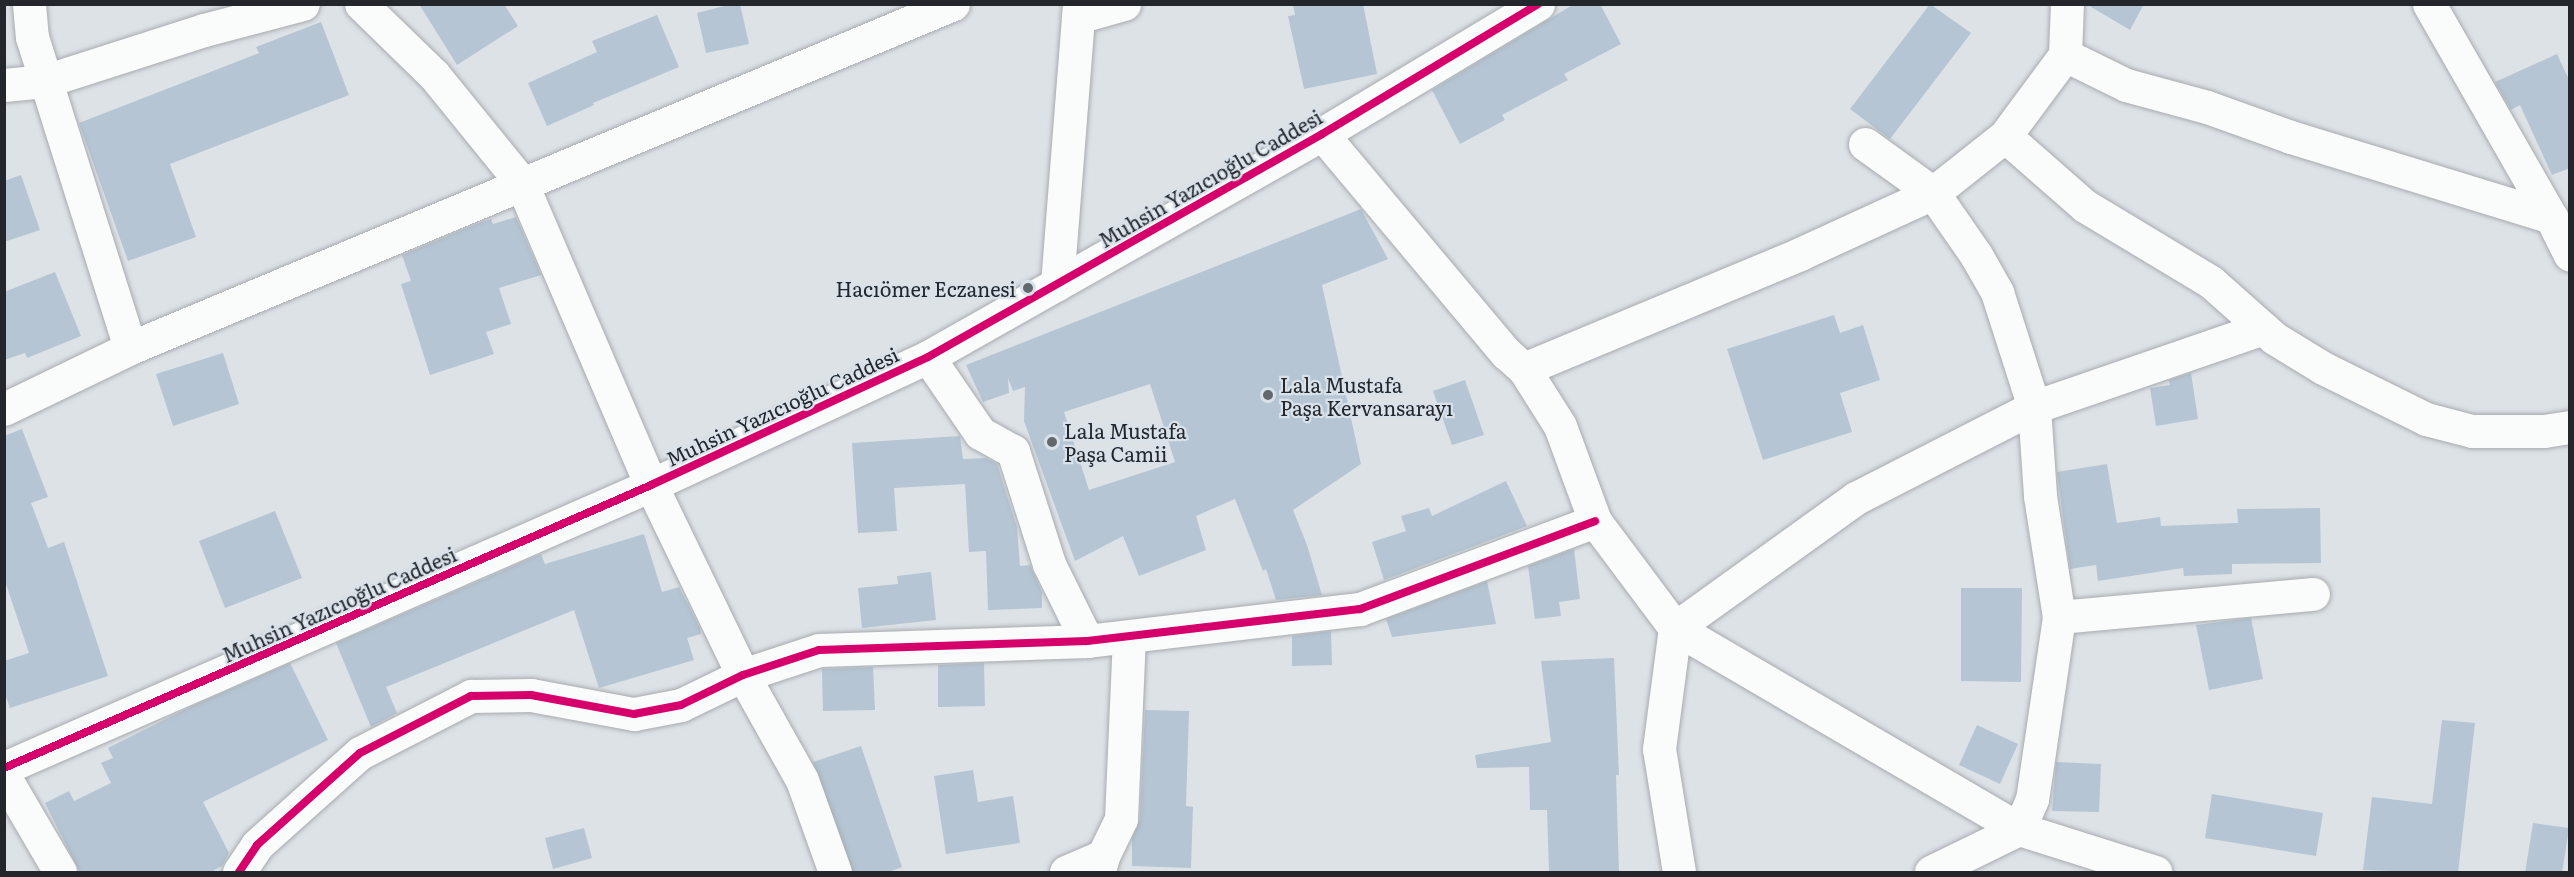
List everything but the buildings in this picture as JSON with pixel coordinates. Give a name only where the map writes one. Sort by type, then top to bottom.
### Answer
[{"type":"street","points":[[29,4],[32,37],[130,348]]},
{"type":"street","points":[[4,85],[45,81],[204,30],[303,4]]},
{"type":"street","points":[[361,4],[434,75],[521,182],[651,485],[743,675],[802,780],[835,873]]},
{"type":"street","points":[[4,409],[130,348],[521,182],[953,4]]},
{"type":"street","points":[[1057,284],[1079,11],[1124,4]]},
{"type":"street","name":"Muhsin Yazıcıoğlu Caddesi","points":[[4,768],[651,485],[928,357],[1322,134],[1538,4]]},
{"type":"street","points":[[1524,369],[1800,254],[1933,193],[2005,136],[2065,55],[2067,4]]},
{"type":"street","points":[[2429,4],[2551,217],[2570,255]]},
{"type":"street","points":[[2065,55],[2126,85],[2207,107],[2291,137],[2551,217]]},
{"type":"street","points":[[1322,134],[1506,353],[1524,369],[1560,426],[1596,521],[1675,628],[2019,829],[2155,873]]},
{"type":"street","points":[[2005,136],[2085,206],[2211,282],[2264,328],[2323,368],[2426,419],[2472,431],[2544,431],[2570,427]]},
{"type":"street","points":[[1865,144],[1933,193],[1976,255],[1997,292],[2034,408],[2040,496],[2059,617],[2031,799],[2019,829],[1931,873]]},
{"type":"street","points":[[1680,873],[1659,749],[1675,628],[1856,498],[2034,408],[2264,328]]},
{"type":"street","points":[[928,357],[980,433],[1013,451],[1049,564],[1087,641]]},
{"type":"street","points":[[239,873],[257,845],[360,753],[471,696],[531,694],[634,714],[681,705],[743,675],[819,650],[1087,641],[1360,609],[1596,521]]},
{"type":"street","points":[[2059,617],[2313,594]]},
{"type":"street","points":[[1066,873],[1101,864],[1121,819],[1129,637]]},
{"type":"street","points":[[4,776],[60,873]]},
{"type":"cycle path","points":[[4,768],[651,485],[928,357],[1322,134],[1538,4]]},
{"type":"cycle path","points":[[239,872],[257,845],[360,753],[471,696],[531,695],[634,714],[681,705],[743,675],[819,650],[1087,641],[1360,609],[1595,521]]},
{"type":"place","name":"Hacıömer Eczanesi","points":[[1028,288]]},
{"type":"place","name":"Lala Mustafa Paşa Kervansarayı","points":[[1268,395]]},
{"type":"place","name":"Lala Mustafa Paşa Camii","points":[[1052,442]]}]
